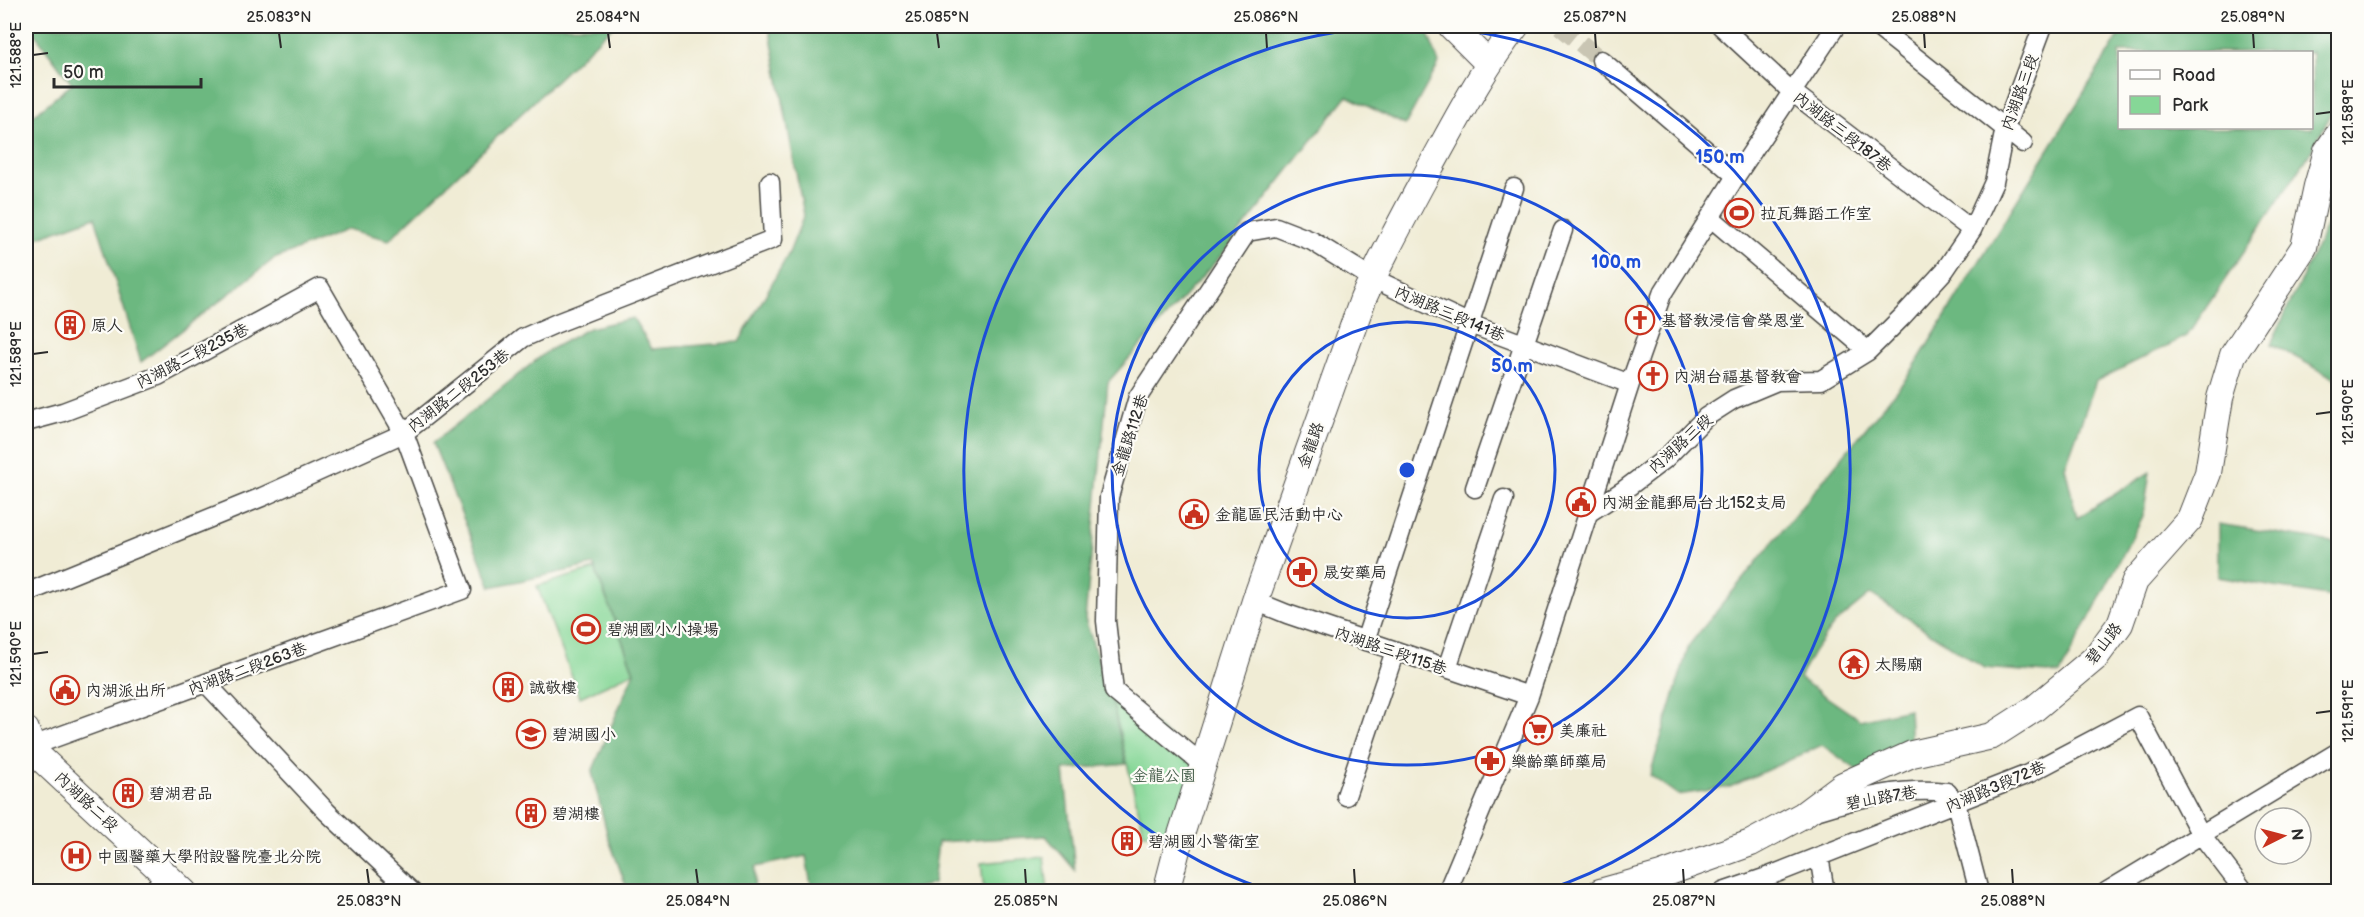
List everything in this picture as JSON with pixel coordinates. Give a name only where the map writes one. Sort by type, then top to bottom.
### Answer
[{"type":"street","points":[[1451,26],[1489,64]]},
{"type":"street","name":"金龍路","points":[[1166,891],[1180,838],[1255,601],[1363,299],[1466,102],[1516,26]]},
{"type":"street","name":"內湖路三段187巷","points":[[1721,26],[1791,91],[1972,230]]},
{"type":"street","points":[[1447,891],[1529,696],[1630,384],[1662,294],[1791,91],[1836,26]]},
{"type":"street","points":[[1876,26],[2023,143]]},
{"type":"street","name":"內湖路三段","points":[[1590,512],[1665,459],[1706,417],[1734,399],[1777,381],[1821,380],[1868,351],[1945,270],[1972,230],[1994,182],[2005,128],[2043,26]]},
{"type":"street","points":[[1601,60],[1736,176]]},
{"type":"street","name":"碧山路","points":[[1600,891],[1661,875],[1751,843],[1803,815],[1843,785],[1912,754],[1992,736],[2034,709],[2095,658],[2120,624],[2135,581],[2190,519],[2208,473],[2220,399],[2233,355],[2304,247],[2327,151],[2338,135]]},
{"type":"street","name":"內湖路二段253巷","points":[[26,593],[262,497],[404,433],[524,338],[772,238],[770,182]]},
{"type":"street","points":[[1365,641],[1514,188]]},
{"type":"street","points":[[1710,217],[1868,351]]},
{"type":"street","name":"金龍路112巷","points":[[1203,765],[1114,691],[1106,621],[1109,497],[1138,397],[1247,232],[1276,227],[1312,241],[1372,278]]},
{"type":"street","points":[[1475,488],[1563,230]]},
{"type":"street","name":"內湖路三段141巷","points":[[1372,278],[1470,324],[1630,384]]},
{"type":"street","name":"內湖路二段235巷","points":[[26,422],[63,412],[158,376],[320,288],[404,433]]},
{"type":"street","name":"內湖路二段263巷","points":[[28,745],[46,741],[462,590],[404,433]]},
{"type":"street","points":[[1447,668],[1504,500]]},
{"type":"street","name":"內湖路三段115巷","points":[[1255,601],[1529,696]]},
{"type":"street","points":[[1346,796],[1395,651]]},
{"type":"street","points":[[206,683],[327,812],[412,891]]},
{"type":"street","name":"內湖路3段72巷","points":[[1724,891],[2028,774],[2138,716],[2200,833]]},
{"type":"street","name":"內湖路二段","points":[[28,745],[167,886]]},
{"type":"street","points":[[2106,891],[2338,752]]},
{"type":"street","name":"碧山路7巷","points":[[1803,815],[1882,795],[1925,790],[1947,792],[1956,803]]},
{"type":"street","points":[[1956,803],[1978,891]]},
{"type":"street","points":[[2200,833],[2245,891]]},
{"type":"street","points":[[1819,856],[1825,891]]},
{"type":"green space","points":[[29,26],[613,26],[389,240],[348,229],[274,259],[141,362],[95,217],[26,242],[26,121],[72,84]]},
{"type":"green space","points":[[769,26],[1425,26],[1439,63],[1405,125],[1347,96],[1225,251],[1108,382],[1085,619],[1112,701],[1126,764],[1064,770],[1075,870],[1046,836],[938,842],[933,884],[906,891],[812,891],[806,856],[755,867],[754,891],[628,891],[608,837],[592,772],[634,672],[594,565],[491,587],[433,443],[549,350],[589,328],[633,318],[652,349],[739,342],[789,253],[804,215]]},
{"type":"green space","points":[[2125,26],[2338,26],[2338,101],[2309,155],[2187,336],[2096,381],[2065,467],[2077,518],[2150,472],[2143,516],[2060,674],[1984,668],[1871,594],[1834,624],[1814,651],[1799,678],[1860,720],[1909,709],[1911,749],[1857,770],[1822,745],[1730,787],[1678,795],[1650,775],[1689,645],[1909,375]]},
{"type":"green space","points":[[2338,201],[2338,380],[2271,344]]},
{"type":"green space","points":[[2218,524],[2338,543],[2338,598],[2218,577]]},
{"type":"green space","name":"碧湖國小小操場","points":[[595,569],[634,672],[580,697],[537,586]]},
{"type":"green space","name":"金龍公園","points":[[1119,695],[1203,765],[1180,838],[1144,833],[1112,701]]},
{"type":"green space","points":[[1044,857],[1048,891],[984,891],[981,863]]},
{"type":"tunnel","points":[[1560,26],[1601,60]]},
{"type":"place","name":"拉瓦舞蹈工作室","points":[[1739,213]]},
{"type":"place","name":"基督教浸信會榮恩堂","points":[[1640,320]]},
{"type":"place","name":"原人","points":[[70,325]]},
{"type":"place","name":"內湖台福基督教會","points":[[1653,376]]},
{"type":"place","name":"內湖金龍郵局台北152支局","points":[[1581,502]]},
{"type":"place","name":"金龍區民活動中心","points":[[1194,514]]},
{"type":"place","name":"晟安藥局","points":[[1302,572]]},
{"type":"place","name":"碧湖國小小操場","points":[[586,629]]},
{"type":"place","name":"太陽廟","points":[[1854,664]]},
{"type":"place","name":"誠敬樓","points":[[508,687]]},
{"type":"place","name":"內湖派出所","points":[[65,690]]},
{"type":"place","name":"美廉社","points":[[1538,730]]},
{"type":"place","name":"碧湖國小","points":[[531,734]]},
{"type":"place","name":"樂齡藥師藥局","points":[[1490,761]]},
{"type":"place","name":"碧湖君品","points":[[128,793]]},
{"type":"place","name":"碧湖樓","points":[[531,813]]},
{"type":"place","name":"碧湖國小警衛室","points":[[1127,841]]},
{"type":"place","name":"中國醫藥大學附設醫院臺北分院","points":[[76,856]]}]
